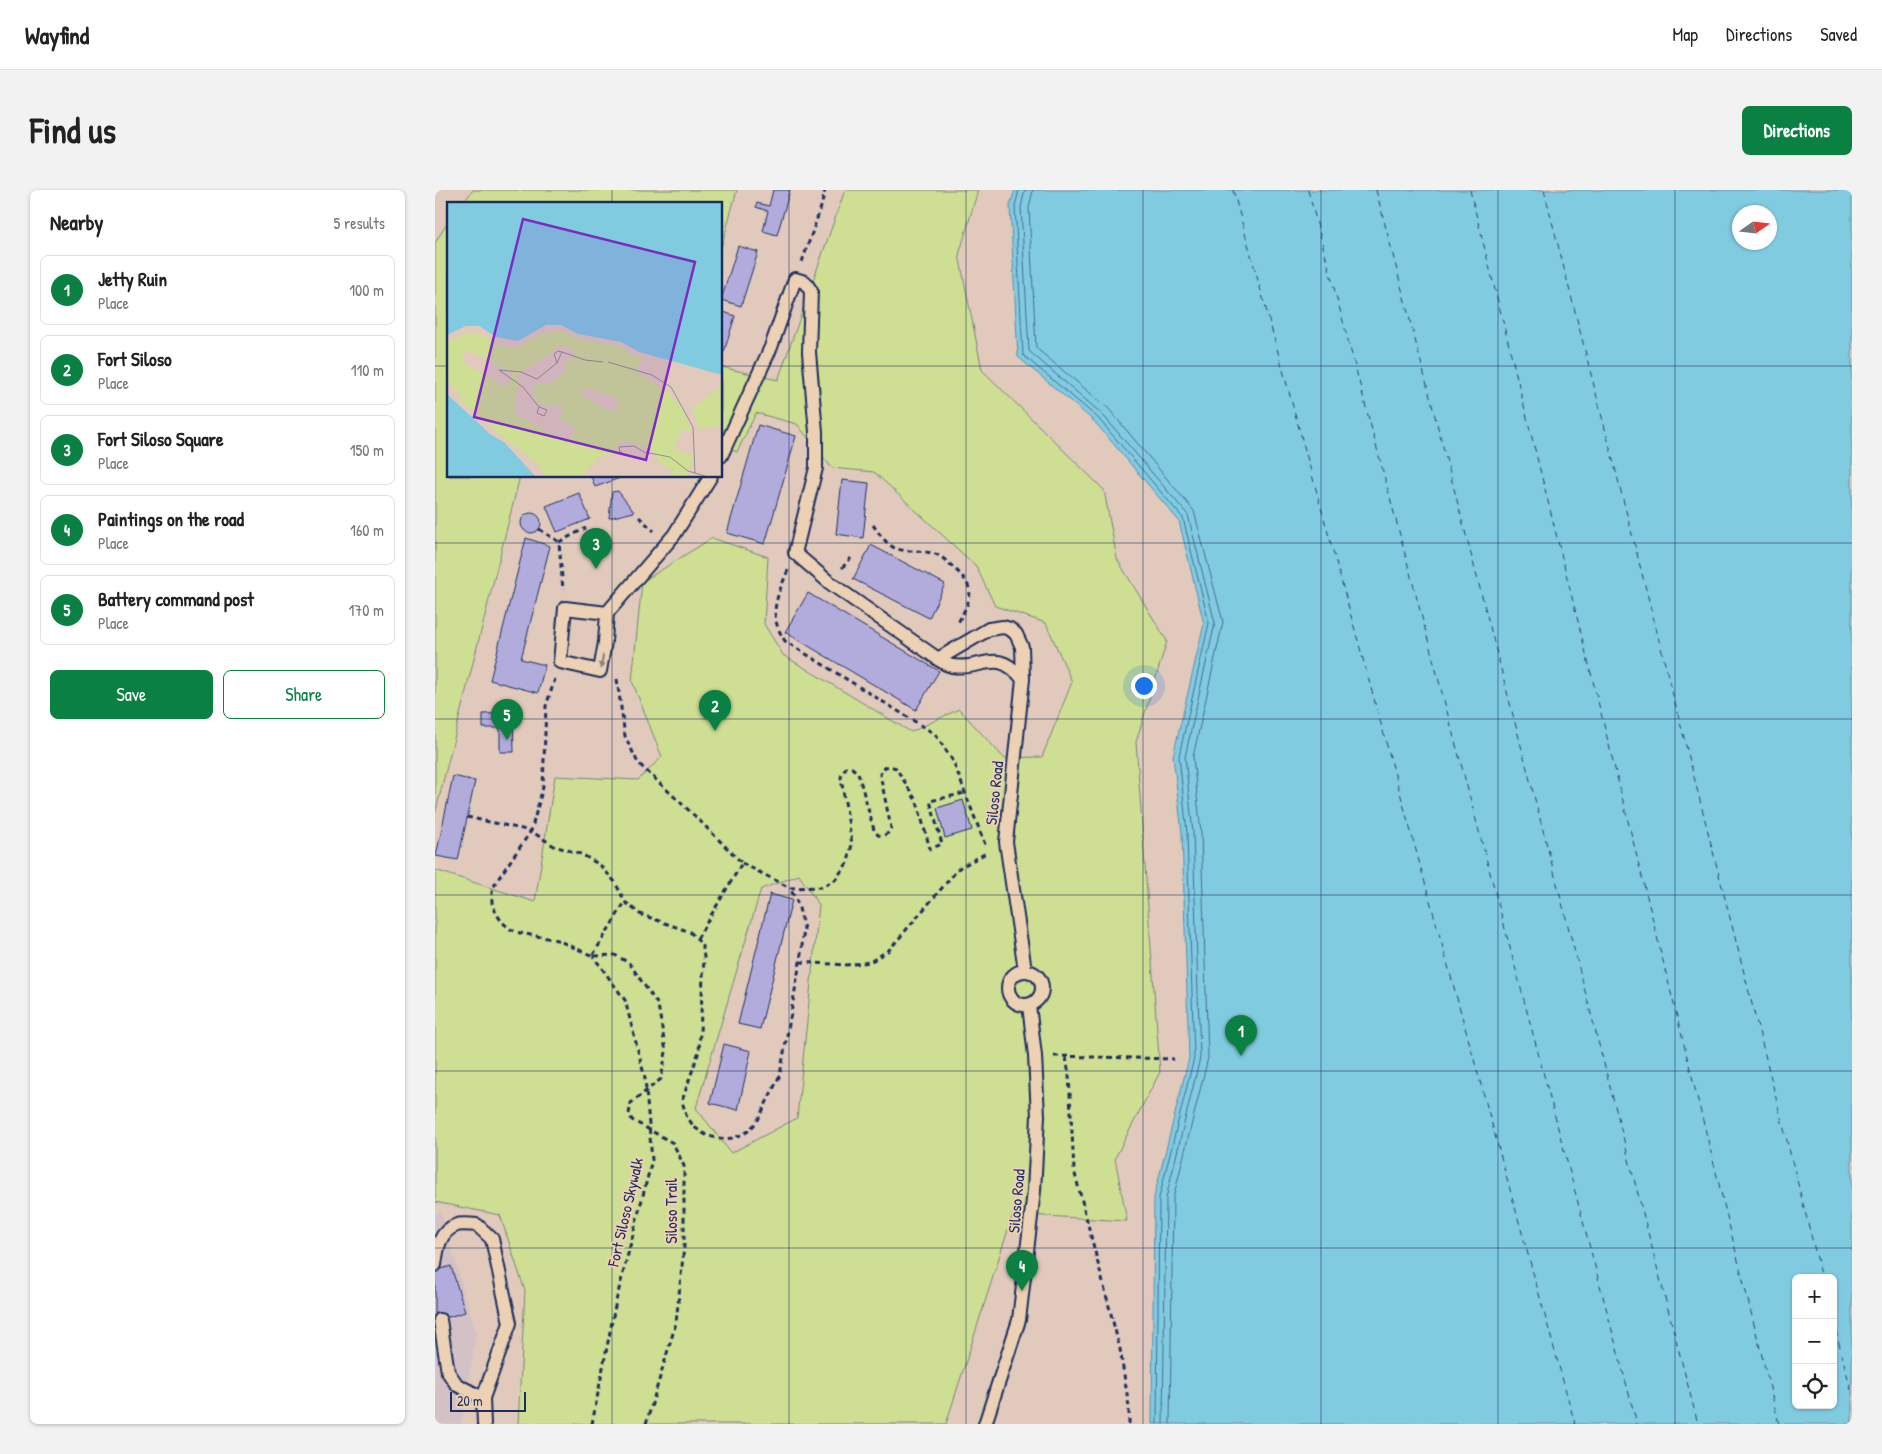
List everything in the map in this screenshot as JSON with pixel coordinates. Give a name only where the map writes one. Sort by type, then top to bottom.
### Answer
[{"type":"lane","points":[[723,452],[771,347],[795,279],[805,282],[811,291],[809,352],[816,432],[816,468],[795,553],[830,583],[938,659],[951,666],[998,661],[1007,663],[1023,679]]},
{"type":"lane","points":[[607,613],[565,608],[560,662],[600,671],[607,613],[674,535],[710,478]]},
{"type":"lane","name":"Siloso Road","points":[[938,659],[989,629],[1003,627],[1016,634],[1023,647],[1023,679],[1006,842],[1025,970]]},
{"type":"lane","points":[[1025,970],[1038,976],[1042,990],[1036,1002],[1029,1005],[1022,1006],[1016,1003],[1011,998],[1007,986],[1013,975],[1025,970]]},
{"type":"lane","name":"Siloso Road","points":[[985,1424],[1019,1320],[1034,1191],[1038,1116],[1035,1056],[1029,1005]]},
{"type":"lane","points":[[435,1265],[437,1250],[442,1236],[457,1225],[477,1225],[493,1239],[510,1323],[483,1398],[484,1424]]},
{"type":"lane","points":[[440,1320],[448,1372],[457,1385],[483,1398]]},
{"type":"path","points":[[795,279],[821,207],[825,190]]},
{"type":"path","points":[[639,517],[659,535]]},
{"type":"path","points":[[873,525],[887,543],[897,549],[934,553],[965,578],[970,588],[970,599],[956,627],[960,646]]},
{"type":"path","points":[[559,542],[585,528]]},
{"type":"path","points":[[539,529],[559,542]]},
{"type":"path","points":[[559,542],[565,608]]},
{"type":"path","points":[[795,553],[775,608],[775,620],[778,631],[785,641],[935,734],[953,762],[988,852]]},
{"type":"path","points":[[560,662],[546,706],[543,787],[531,831],[495,882],[493,892],[495,913],[510,929],[520,933],[557,940],[593,956],[625,902]]},
{"type":"path","points":[[617,679],[625,736],[638,763],[697,817],[742,864],[790,888],[821,887],[835,880],[848,862],[852,844],[841,778],[842,772],[846,768],[852,768],[858,773],[874,830],[878,835],[883,836],[889,833],[891,828],[880,774],[885,767],[895,768],[917,802],[929,849],[942,844],[930,802],[965,793]]},
{"type":"path","points":[[467,817],[531,831],[554,846],[581,854],[600,866],[615,882],[625,902],[640,914],[690,932],[697,939],[703,948],[704,958],[699,1051],[682,1101],[686,1115],[694,1127],[705,1135],[719,1139],[734,1138],[747,1132],[757,1122],[780,1075],[804,929],[798,904],[790,888]]},
{"type":"path","points":[[800,962],[846,965],[871,962],[889,950],[959,868],[1006,842]]},
{"type":"path","points":[[697,939],[742,864]]},
{"type":"path","name":"Siloso Trail","points":[[593,956],[615,955],[629,963],[658,1005],[665,1052],[661,1079],[631,1104],[629,1114],[632,1120],[673,1143],[683,1166],[684,1247],[676,1323],[646,1424]]},
{"type":"path","name":"Fort Siloso Skywalk","points":[[592,1424],[616,1301],[652,1160],[645,1078],[625,1000],[593,956]]},
{"type":"path","points":[[1035,1056],[1174,1059]]},
{"type":"path","points":[[1066,1057],[1069,1075],[1074,1170],[1120,1349],[1129,1407],[1129,1424]]},
{"type":"shaded area","points":[[441,1212],[476,1334],[461,1424],[435,1424],[435,1214]]},
{"type":"green space","points":[[473,190],[737,190],[723,241],[723,202],[464,202]]},
{"type":"green space","points":[[845,190],[978,190],[959,255],[982,370],[1104,490],[1117,559],[1167,641],[1136,742],[1160,1072],[1115,1158],[1127,1221],[1013,1214],[946,1424],[518,1424],[525,1291],[500,1215],[435,1202],[435,870],[535,902],[555,776],[638,780],[662,757],[632,681],[642,582],[712,538],[768,557],[764,624],[783,655],[911,732],[959,709],[1004,758],[1042,757],[1072,682],[1046,623],[995,606],[976,566],[874,472],[832,468],[797,424],[756,413],[737,452],[723,446],[723,367],[778,380]],"holes":[[[799,875],[819,905],[797,1118],[731,1153],[696,1108],[761,889]]]},
{"type":"green space","points":[[447,223],[447,478],[519,478],[435,814],[435,243]]},
{"type":"water","points":[[1015,190],[1852,190],[1852,1424],[1152,1424],[1154,1197],[1189,1058],[1182,833],[1173,756],[1204,624],[1179,521],[1094,421],[1018,357],[1010,205]]},
{"type":"building","points":[[773,190],[790,190],[777,235],[763,231],[768,211],[756,207],[757,203],[769,206]]},
{"type":"building","points":[[738,246],[758,252],[741,306],[723,301],[723,294]]},
{"type":"building","points":[[723,312],[735,316],[723,352]]},
{"type":"building","points":[[758,425],[796,436],[765,544],[727,533]]},
{"type":"building","points":[[592,478],[620,478],[595,487]]},
{"type":"building","points":[[842,480],[869,483],[863,538],[836,534]]},
{"type":"building","points":[[618,491],[634,512],[609,518],[612,492]]},
{"type":"building","points":[[579,493],[590,519],[557,532],[546,506]]},
{"type":"building","points":[[531,513],[538,516],[541,523],[538,530],[531,533],[524,530],[521,523],[524,516]]},
{"type":"building","points":[[526,538],[550,546],[521,659],[545,665],[538,693],[490,680]]},
{"type":"building","points":[[871,545],[945,584],[929,618],[853,579]]},
{"type":"building","points":[[808,593],[939,671],[916,710],[785,632]]},
{"type":"building","points":[[513,713],[514,752],[500,752],[500,728],[483,728],[483,714]]},
{"type":"building","points":[[453,776],[475,781],[458,860],[436,856]]},
{"type":"building","points":[[963,800],[972,830],[945,838],[937,808]]},
{"type":"building","points":[[770,894],[792,900],[760,1029],[738,1024]]},
{"type":"building","points":[[724,1044],[751,1051],[738,1110],[710,1103]]},
{"type":"building","points":[[451,1266],[465,1312],[435,1321],[435,1271]]},
{"type":"ferry route","points":[[1233,190],[1575,1424]]},
{"type":"ferry route","points":[[1308,190],[1637,1424]]},
{"type":"ferry route","points":[[1376,190],[1698,1424]]},
{"type":"ferry route","points":[[1470,190],[1779,1424]]},
{"type":"ferry route","points":[[1544,190],[1821,1274]]},
{"type":"ferry route","points":[[1837,1336],[1852,1394]]},
{"type":"place","name":"Fort Siloso Square","points":[[596,569]]},
{"type":"place","name":"Fort Siloso","points":[[715,731]]},
{"type":"place","name":"Battery command post","points":[[507,740]]},
{"type":"place","name":"Jetty Ruin","points":[[1241,1056]]},
{"type":"place","name":"Paintings on the road","points":[[1022,1291]]}]
